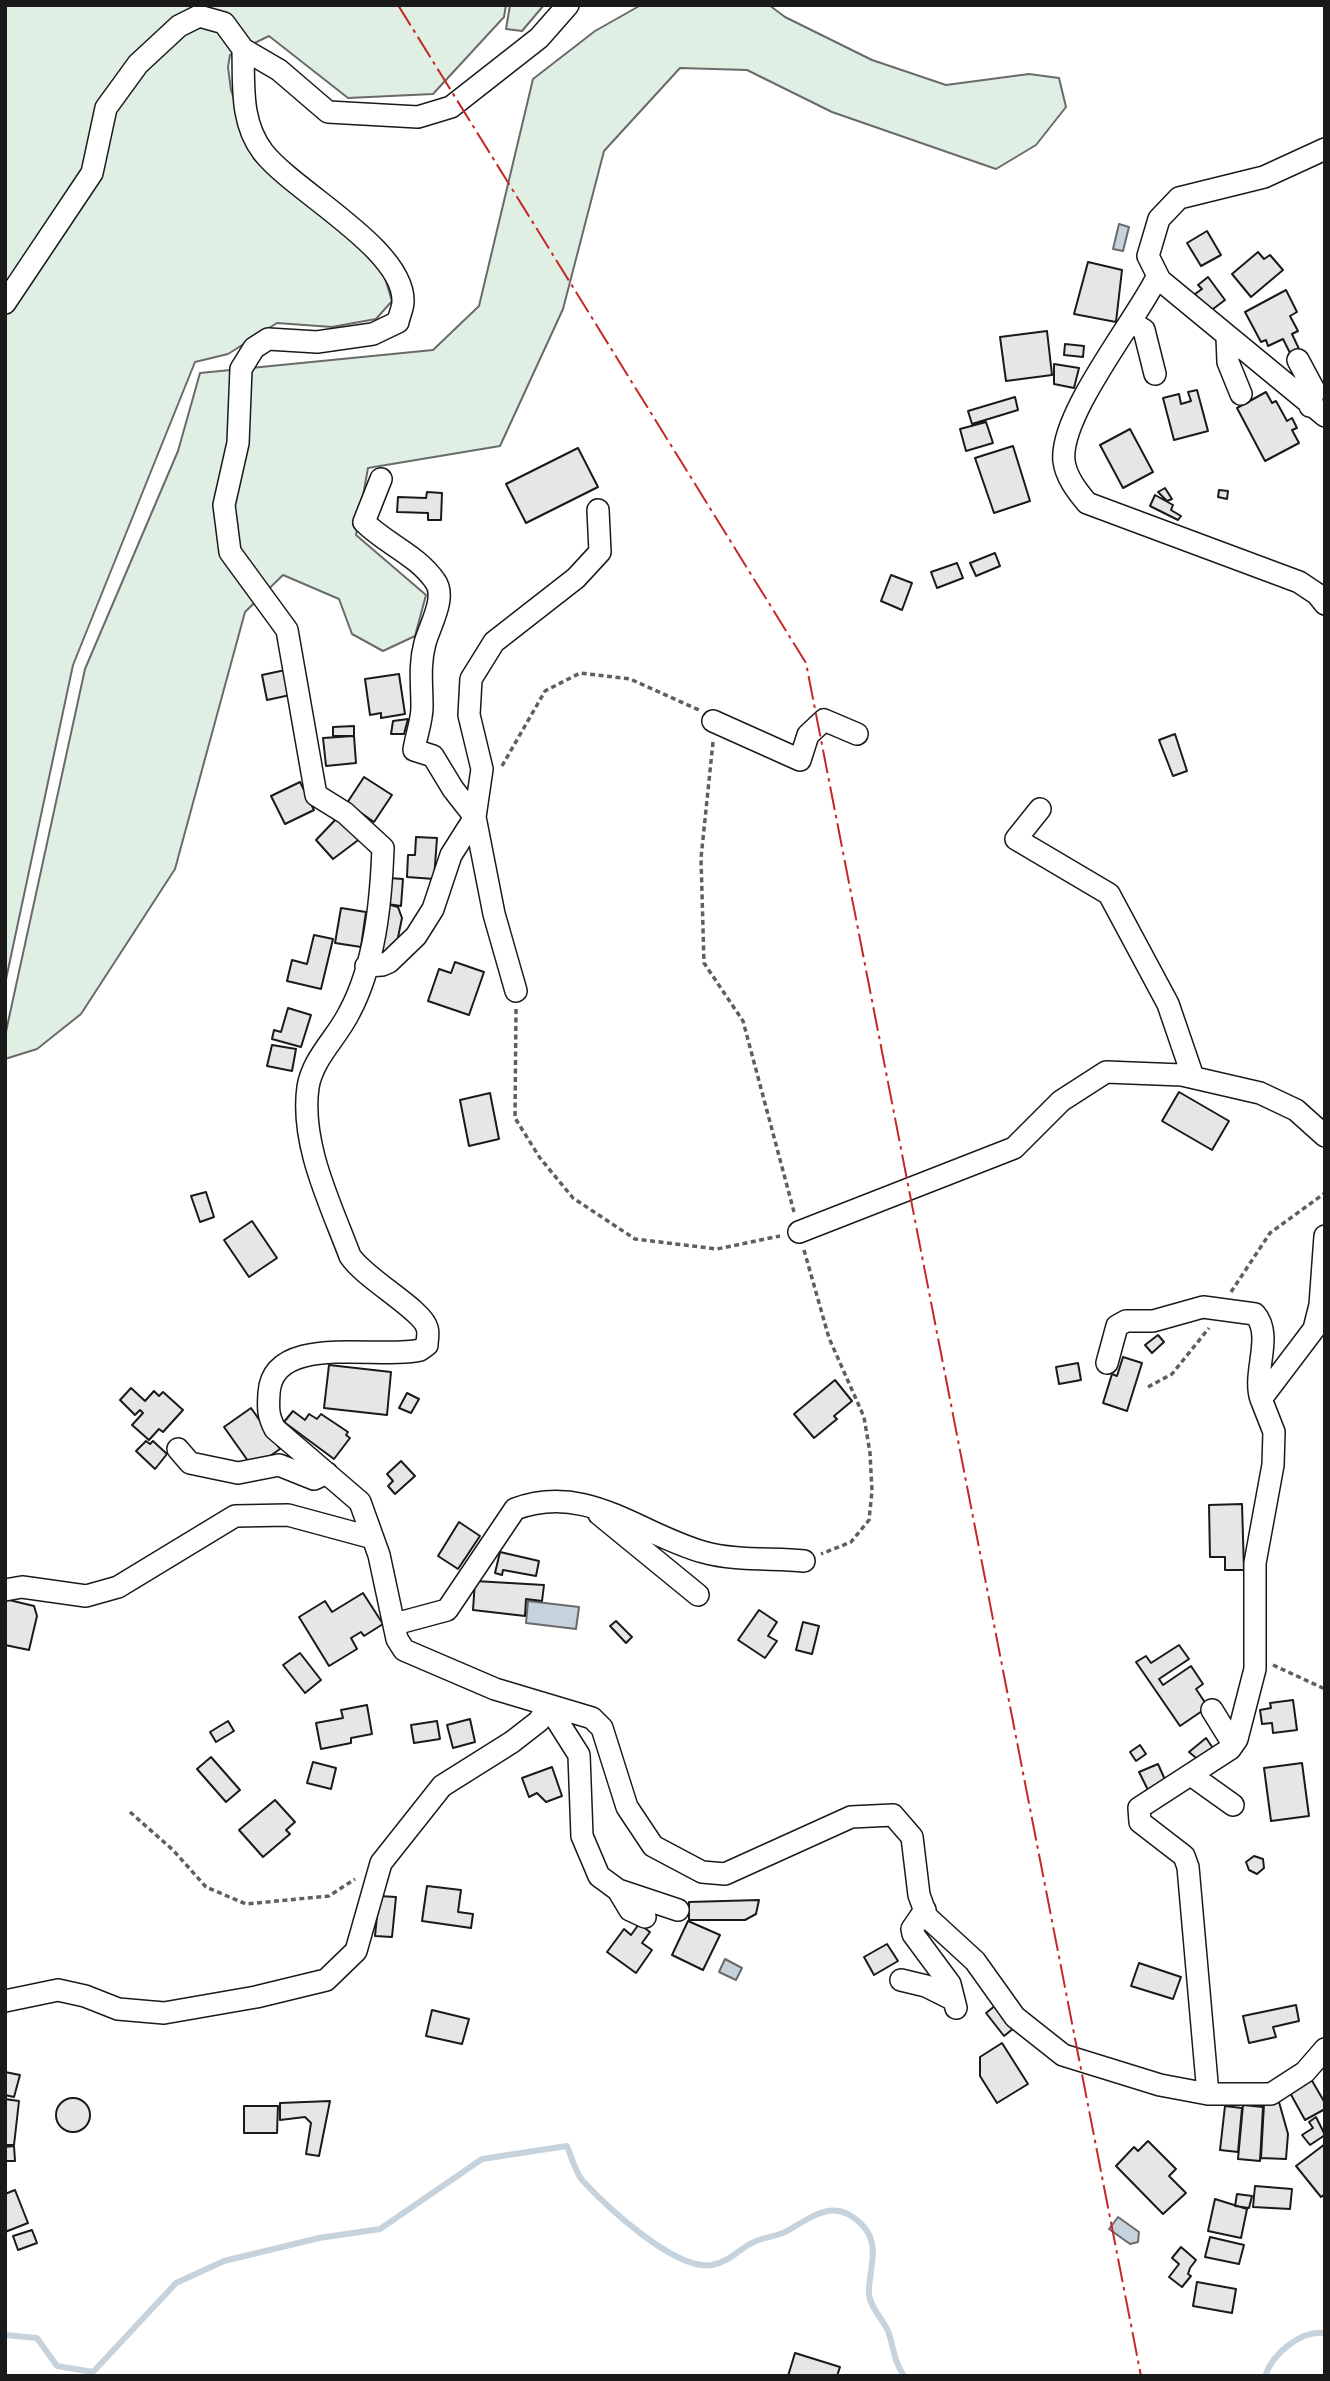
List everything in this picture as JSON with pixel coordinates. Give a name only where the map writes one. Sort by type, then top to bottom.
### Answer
[{"type":"street","points":[[5,303],[92,173],[106,108],[138,64],[179,26],[199,16],[224,23],[243,49],[279,70],[328,112],[418,117],[451,107],[539,38],[568,5]]},
{"type":"street","points":[[243,49],[245,116],[262,151],[288,178],[355,228],[395,273],[404,301],[398,322],[373,334],[317,342],[268,339],[254,348],[241,369],[238,443],[224,505],[230,552],[287,630],[316,795],[345,813],[383,848],[381,892],[366,966],[349,1014],[317,1060],[308,1086],[309,1134],[350,1256],[360,1271],[416,1312],[427,1326],[427,1345],[409,1353],[303,1355],[282,1363],[269,1384],[267,1415],[275,1429],[359,1502],[373,1538],[397,1639],[404,1650],[495,1689],[548,1706],[563,1707],[592,1718],[602,1728],[627,1807],[653,1846],[702,1872],[725,1874],[851,1817],[893,1815],[912,1837],[919,1895],[927,1917],[975,1961],[1015,2017],[1063,2055],[1160,2085],[1208,2094],[1270,2094],[1305,2073],[1325,2049]]},
{"type":"street","points":[[1317,411],[1160,280],[1149,256],[1159,219],[1179,198],[1264,177],[1325,149]]},
{"type":"street","points":[[1160,280],[1155,281],[1082,400],[1068,436],[1064,463],[1074,489],[1087,503],[1108,513],[1299,582],[1317,594],[1325,604]]},
{"type":"street","points":[[1131,322],[1144,330],[1155,374]]},
{"type":"street","points":[[1227,338],[1228,362],[1241,394]]},
{"type":"street","points":[[1298,360],[1314,390],[1317,411]]},
{"type":"street","points":[[381,479],[365,522],[378,536],[425,570],[437,583],[440,599],[424,648],[420,671],[422,709],[414,750],[432,756],[475,817]]},
{"type":"street","points":[[516,991],[494,914],[475,817],[482,769],[469,715],[471,679],[494,642],[576,578],[600,552],[598,510]]},
{"type":"street","points":[[713,721],[800,760],[808,735],[824,720],[857,734]]},
{"type":"street","points":[[1040,809],[1016,839],[1109,894],[1168,1003],[1193,1077]]},
{"type":"street","points":[[366,966],[382,965],[390,961],[416,936],[433,909],[452,855],[475,817]]},
{"type":"street","points":[[799,1232],[1014,1148],[1061,1101],[1106,1072],[1193,1077],[1260,1093],[1296,1110],[1325,1136]]},
{"type":"street","points":[[1261,1399],[1314,1329],[1320,1305],[1325,1236]]},
{"type":"street","points":[[1107,1363],[1120,1323],[1153,1321],[1203,1307],[1258,1316],[1263,1332],[1257,1388],[1274,1432],[1273,1465],[1255,1563],[1255,1669],[1233,1744],[1139,1808],[1138,1815],[1140,1822],[1184,1856],[1188,1867],[1208,2094]]},
{"type":"street","points":[[178,1449],[190,1463],[238,1473],[279,1465],[314,1479],[327,1472]]},
{"type":"street","points":[[395,1624],[447,1610],[515,1508],[543,1501],[601,1507],[703,1552],[804,1561]]},
{"type":"street","points":[[589,1506],[698,1595]]},
{"type":"street","points":[[5,1590],[22,1587],[86,1595],[118,1587],[234,1516],[288,1515],[373,1538]]},
{"type":"street","points":[[5,2001],[58,1990],[85,1996],[118,2009],[164,2013],[256,1997],[326,1980],[356,1951],[381,1863],[442,1786],[512,1742],[539,1721],[548,1706]]},
{"type":"street","points":[[548,1706],[579,1755],[583,1844],[599,1876],[618,1889],[678,1910]]},
{"type":"street","points":[[1212,1710],[1233,1744]]},
{"type":"street","points":[[1191,1775],[1233,1805]]},
{"type":"street","points":[[618,1889],[630,1910],[645,1917]]},
{"type":"street","points":[[901,1980],[926,1986],[955,2004],[950,1984],[913,1934],[912,1930],[925,1910]]},
{"type":"path","points":[[497,775],[545,691],[580,673],[630,679],[692,704],[713,721],[713,754],[701,858],[704,963],[743,1021],[829,1338],[864,1417],[872,1491],[869,1520],[851,1542],[804,1561]]},
{"type":"path","points":[[516,991],[515,1118],[540,1158],[573,1198],[635,1239],[717,1249],[799,1232]]},
{"type":"path","points":[[1148,1387],[1172,1374],[1202,1338],[1270,1233],[1325,1194]]},
{"type":"path","points":[[1255,1657],[1325,1689]]},
{"type":"path","points":[[130,1812],[173,1850],[206,1887],[246,1904],[329,1896],[381,1863]]},
{"type":"green space","points":[[5,5],[506,5],[504,17],[433,94],[348,98],[269,36],[230,55],[228,67],[231,90],[254,159],[357,241],[384,275],[392,301],[376,319],[332,327],[277,323],[228,354],[195,362],[73,665],[5,984]]},
{"type":"green space","points":[[510,5],[544,5],[522,31],[506,29]]},
{"type":"green space","points":[[641,5],[769,5],[785,17],[872,60],[946,85],[1029,74],[1059,78],[1066,107],[1036,145],[996,169],[832,112],[747,70],[680,68],[604,151],[563,309],[500,446],[368,468],[356,535],[426,595],[415,636],[383,651],[352,634],[339,599],[283,575],[245,612],[175,869],[81,1014],[37,1049],[5,1059],[5,1036],[85,669],[178,451],[200,373],[433,350],[479,306],[533,79],[595,31]]},
{"type":"shaded area","points":[[1119,224],[1129,227],[1123,251],[1113,249]]},
{"type":"shaded area","points":[[528,1601],[579,1607],[576,1629],[526,1623]]},
{"type":"shaded area","points":[[725,1959],[742,1968],[736,1980],[719,1972]]},
{"type":"shaded area","points":[[1118,2217],[1139,2232],[1138,2242],[1130,2244],[1109,2229]]},
{"type":"building","points":[[1207,231],[1221,255],[1201,266],[1187,243]]},
{"type":"building","points":[[1258,252],[1264,259],[1270,255],[1283,270],[1251,297],[1232,274]]},
{"type":"building","points":[[1088,262],[1122,270],[1116,322],[1074,314]]},
{"type":"building","points":[[1208,277],[1225,300],[1209,312],[1195,294],[1202,289],[1198,285]]},
{"type":"building","points":[[1286,290],[1297,312],[1290,316],[1298,331],[1292,334],[1299,349],[1290,353],[1283,339],[1268,346],[1266,340],[1261,342],[1245,312]]},
{"type":"building","points":[[1047,331],[1052,375],[1006,381],[1000,337]]},
{"type":"building","points":[[1065,344],[1084,346],[1083,357],[1064,355]]},
{"type":"building","points":[[1054,364],[1079,368],[1074,388],[1054,384]]},
{"type":"building","points":[[1197,390],[1208,431],[1174,440],[1163,398],[1179,394],[1181,404],[1191,401],[1188,392]]},
{"type":"building","points":[[1266,392],[1272,403],[1276,401],[1287,421],[1292,418],[1297,428],[1292,430],[1299,443],[1265,461],[1237,408]]},
{"type":"building","points":[[1015,397],[1018,410],[972,424],[968,411]]},
{"type":"building","points":[[986,422],[993,443],[966,451],[960,429]]},
{"type":"building","points":[[1130,429],[1153,472],[1123,488],[1100,445]]},
{"type":"building","points":[[1013,446],[1030,501],[994,513],[975,458]]},
{"type":"building","points":[[578,448],[598,487],[526,523],[506,484]]},
{"type":"building","points":[[1165,488],[1172,499],[1167,501],[1158,492]]},
{"type":"building","points":[[1219,490],[1228,491],[1227,499],[1218,497]]},
{"type":"building","points":[[427,492],[442,493],[441,520],[428,520],[428,513],[397,512],[398,497],[426,498]]},
{"type":"building","points":[[1155,495],[1173,505],[1171,510],[1181,516],[1178,520],[1150,506]]},
{"type":"building","points":[[995,553],[1000,566],[976,576],[970,563]]},
{"type":"building","points":[[957,563],[963,578],[937,588],[931,572]]},
{"type":"building","points":[[891,575],[912,583],[902,610],[881,601]]},
{"type":"building","points":[[290,669],[295,694],[267,700],[262,675]]},
{"type":"building","points":[[399,674],[405,714],[381,718],[381,713],[370,715],[365,679]]},
{"type":"building","points":[[408,719],[404,734],[391,734],[393,721]]},
{"type":"building","points":[[354,726],[354,736],[333,736],[333,727]]},
{"type":"building","points":[[1175,734],[1187,771],[1173,776],[1159,740]]},
{"type":"building","points":[[354,736],[356,763],[326,766],[323,738]]},
{"type":"building","points":[[364,777],[392,795],[374,822],[347,803]]},
{"type":"building","points":[[300,782],[314,810],[285,824],[271,796]]},
{"type":"building","points":[[337,818],[365,835],[333,859],[316,840]]},
{"type":"building","points":[[416,837],[437,838],[434,879],[407,877],[408,855],[415,855]]},
{"type":"building","points":[[389,878],[403,879],[401,906],[387,904]]},
{"type":"building","points":[[387,904],[398,907],[402,918],[396,947],[383,957],[375,955]]},
{"type":"building","points":[[341,908],[366,912],[361,947],[335,943]]},
{"type":"building","points":[[314,935],[333,939],[321,989],[287,981],[292,960],[307,964]]},
{"type":"building","points":[[455,962],[484,972],[469,1015],[428,1001],[439,969],[451,973]]},
{"type":"building","points":[[288,1008],[311,1015],[301,1047],[272,1039],[274,1030],[281,1032]]},
{"type":"building","points":[[272,1045],[296,1049],[292,1071],[267,1066]]},
{"type":"building","points":[[1179,1092],[1229,1121],[1212,1150],[1162,1121]]},
{"type":"building","points":[[490,1093],[499,1139],[469,1146],[460,1100]]},
{"type":"building","points":[[206,1192],[214,1217],[200,1222],[191,1196]]},
{"type":"building","points":[[252,1221],[277,1258],[249,1277],[224,1240]]},
{"type":"building","points":[[1158,1335],[1164,1342],[1152,1353],[1145,1345]]},
{"type":"building","points":[[1123,1357],[1142,1363],[1127,1411],[1103,1403],[1112,1374],[1117,1376]]},
{"type":"building","points":[[1078,1363],[1081,1380],[1059,1384],[1056,1367]]},
{"type":"building","points":[[329,1365],[391,1372],[387,1415],[324,1408]]},
{"type":"building","points":[[835,1380],[852,1401],[834,1416],[837,1419],[814,1438],[794,1414]]},
{"type":"building","points":[[131,1388],[145,1401],[154,1391],[159,1396],[163,1392],[183,1410],[163,1432],[159,1429],[149,1440],[132,1425],[143,1413],[140,1410],[135,1415],[120,1400]]},
{"type":"building","points":[[407,1393],[419,1399],[411,1413],[399,1408]]},
{"type":"building","points":[[251,1408],[280,1449],[253,1468],[224,1427]]},
{"type":"building","points":[[293,1411],[305,1420],[309,1414],[317,1419],[321,1414],[348,1432],[346,1435],[350,1438],[334,1459],[284,1422]]},
{"type":"building","points":[[146,1441],[150,1444],[153,1441],[167,1454],[155,1469],[136,1451]]},
{"type":"building","points":[[401,1461],[415,1476],[395,1494],[388,1486],[393,1481],[387,1474]]},
{"type":"building","points":[[1242,1504],[1244,1570],[1225,1570],[1225,1557],[1210,1557],[1209,1505]]},
{"type":"building","points":[[459,1522],[480,1536],[458,1569],[438,1556]]},
{"type":"building","points":[[500,1552],[539,1561],[536,1576],[503,1570],[502,1575],[495,1573]]},
{"type":"building","points":[[475,1581],[544,1585],[542,1601],[526,1599],[525,1616],[473,1610]]},
{"type":"building","points":[[363,1593],[383,1624],[364,1636],[361,1632],[351,1638],[357,1649],[329,1666],[299,1617],[325,1601],[332,1612]]},
{"type":"building","points":[[5,1599],[34,1606],[37,1616],[29,1650],[5,1645]]},
{"type":"building","points":[[759,1610],[777,1622],[768,1636],[777,1641],[765,1658],[738,1640]]},
{"type":"building","points":[[616,1621],[632,1637],[626,1643],[610,1626]]},
{"type":"building","points":[[803,1622],[819,1626],[812,1654],[796,1650]]},
{"type":"building","points":[[1179,1645],[1189,1659],[1159,1679],[1163,1685],[1191,1666],[1203,1684],[1196,1689],[1208,1707],[1180,1726],[1136,1662],[1146,1656],[1151,1663]]},
{"type":"building","points":[[300,1653],[321,1680],[305,1693],[283,1665]]},
{"type":"building","points":[[1293,1700],[1297,1730],[1273,1733],[1272,1723],[1262,1724],[1260,1710],[1271,1708],[1270,1703]]},
{"type":"building","points":[[367,1705],[372,1734],[351,1738],[351,1743],[321,1749],[316,1723],[343,1718],[341,1710]]},
{"type":"building","points":[[470,1719],[475,1742],[453,1748],[447,1725]]},
{"type":"building","points":[[228,1721],[234,1731],[216,1742],[210,1732]]},
{"type":"building","points":[[437,1721],[440,1739],[414,1743],[411,1725]]},
{"type":"building","points":[[1206,1738],[1215,1751],[1201,1762],[1189,1752]]},
{"type":"building","points":[[1140,1745],[1146,1754],[1136,1761],[1130,1752]]},
{"type":"building","points":[[211,1757],[240,1790],[226,1802],[197,1769]]},
{"type":"building","points":[[313,1762],[336,1768],[331,1789],[307,1783]]},
{"type":"building","points":[[1302,1763],[1309,1816],[1271,1821],[1264,1768]]},
{"type":"building","points":[[1158,1764],[1166,1782],[1148,1790],[1139,1772]]},
{"type":"building","points":[[552,1767],[562,1796],[546,1802],[537,1793],[529,1797],[522,1778]]},
{"type":"building","points":[[275,1800],[295,1822],[286,1830],[290,1834],[263,1857],[239,1830]]},
{"type":"building","points":[[1254,1856],[1263,1859],[1264,1868],[1257,1874],[1249,1870],[1246,1862]]},
{"type":"building","points":[[427,1886],[461,1890],[458,1912],[473,1914],[471,1928],[422,1921]]},
{"type":"building","points":[[379,1896],[396,1897],[392,1937],[375,1936]]},
{"type":"building","points":[[759,1900],[756,1914],[745,1920],[689,1920],[689,1902]]},
{"type":"building","points":[[688,1921],[720,1935],[703,1970],[672,1955]]},
{"type":"building","points":[[639,1924],[650,1932],[642,1943],[652,1950],[636,1973],[607,1952],[624,1929],[631,1935]]},
{"type":"building","points":[[887,1944],[898,1961],[874,1975],[864,1957]]},
{"type":"building","points":[[1139,1963],[1181,1977],[1173,1999],[1131,1986]]},
{"type":"building","points":[[996,2005],[1014,2028],[1004,2036],[986,2013]]},
{"type":"building","points":[[1296,2005],[1299,2021],[1273,2027],[1276,2037],[1249,2043],[1243,2016]]},
{"type":"building","points":[[432,2010],[469,2019],[462,2044],[426,2036]]},
{"type":"building","points":[[1002,2043],[1028,2084],[997,2103],[980,2076],[980,2057]]},
{"type":"building","points":[[5,2072],[20,2075],[14,2097],[5,2095]]},
{"type":"building","points":[[1311,2079],[1325,2103],[1325,2109],[1305,2120],[1289,2091]]},
{"type":"building","points":[[73,2098],[85,2103],[90,2115],[85,2127],[73,2132],[61,2127],[56,2115],[61,2103]]},
{"type":"building","points":[[5,2099],[19,2101],[14,2145],[5,2145]]},
{"type":"building","points":[[330,2101],[319,2156],[306,2154],[311,2123],[305,2117],[280,2120],[280,2103]]},
{"type":"building","points":[[1279,2102],[1288,2134],[1286,2159],[1261,2158],[1264,2104]]},
{"type":"building","points":[[1243,2105],[1263,2107],[1260,2161],[1238,2159]]},
{"type":"building","points":[[244,2106],[278,2106],[277,2133],[244,2133]]},
{"type":"building","points":[[1225,2106],[1242,2108],[1238,2152],[1220,2150]]},
{"type":"building","points":[[1316,2117],[1325,2135],[1310,2145],[1302,2135],[1313,2128],[1309,2122]]},
{"type":"building","points":[[1148,2141],[1176,2169],[1169,2176],[1186,2193],[1163,2214],[1116,2166],[1134,2147],[1138,2151]]},
{"type":"building","points":[[1325,2144],[1325,2194],[1321,2197],[1296,2166]]},
{"type":"building","points":[[14,2146],[15,2161],[5,2161],[5,2147]]},
{"type":"building","points":[[1255,2186],[1292,2189],[1290,2209],[1253,2207]]},
{"type":"building","points":[[15,2190],[28,2223],[5,2232],[5,2194]]},
{"type":"building","points":[[1237,2194],[1252,2196],[1249,2208],[1235,2206]]},
{"type":"building","points":[[1215,2199],[1247,2209],[1241,2238],[1208,2231]]},
{"type":"building","points":[[32,2230],[37,2243],[18,2250],[13,2236]]},
{"type":"building","points":[[1210,2237],[1244,2245],[1239,2264],[1205,2257]]},
{"type":"building","points":[[1181,2247],[1196,2260],[1188,2274],[1191,2276],[1182,2287],[1169,2277],[1179,2264],[1172,2258]]},
{"type":"building","points":[[1197,2282],[1236,2289],[1232,2313],[1193,2306]]},
{"type":"building","points":[[795,2353],[840,2367],[837,2376],[788,2376]]},
{"type":"waterway","points":[[5,2335],[37,2338],[57,2366],[93,2372],[176,2283],[224,2261],[319,2238],[380,2229],[482,2159],[567,2146],[582,2180],[607,2205],[661,2248],[697,2264],[718,2264],[754,2242],[785,2232],[826,2211],[845,2213],[854,2218],[864,2227],[872,2243],[870,2299],[888,2331],[904,2376]]},
{"type":"waterway","points":[[1265,2376],[1274,2359],[1289,2345],[1307,2335],[1325,2333]]},
{"type":"power","points":[[398,5],[806,663],[1141,2376]]}]
